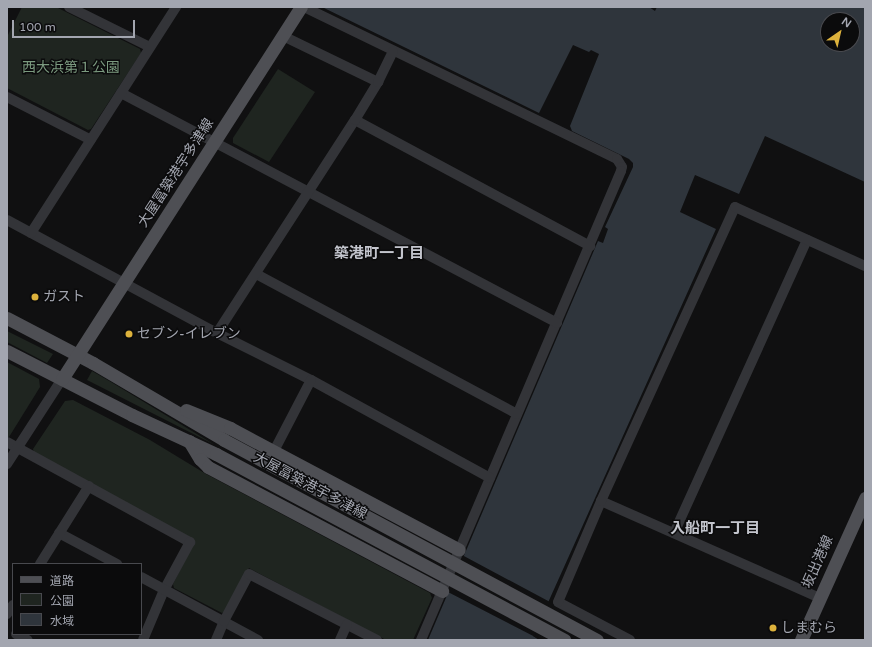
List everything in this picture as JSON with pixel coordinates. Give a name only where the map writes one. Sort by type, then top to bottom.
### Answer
[{"type":"main road","name":"大屋冨築港宇多津線","points":[[301,7],[62,379],[132,415],[189,441],[564,640]]},
{"type":"main road","points":[[7,318],[78,355]]},
{"type":"main road","points":[[7,351],[62,379]]},
{"type":"main road","name":"大屋冨築港宇多津線","points":[[78,355],[144,392],[224,440],[597,640]]},
{"type":"main road","points":[[144,392],[230,428],[459,550]]},
{"type":"main road","points":[[189,441],[200,459],[208,468],[442,591]]},
{"type":"main road","name":"坂出港線","points":[[801,640],[865,498]]},
{"type":"street","points":[[69,7],[150,47]]},
{"type":"street","points":[[31,232],[176,7]]},
{"type":"street","points":[[304,7],[617,159],[622,167],[590,246],[421,640]]},
{"type":"street","points":[[283,36],[378,82]]},
{"type":"street","points":[[218,333],[355,120],[378,82],[392,51]]},
{"type":"street","points":[[121,93],[557,323]]},
{"type":"street","points":[[7,97],[91,140]]},
{"type":"street","points":[[355,120],[590,246]]},
{"type":"street","points":[[630,640],[558,602],[601,500],[734,207],[865,266]]},
{"type":"street","points":[[7,220],[218,333],[311,380],[490,478]]},
{"type":"street","points":[[674,533],[807,240]]},
{"type":"street","points":[[256,274],[518,414]]},
{"type":"street","points":[[7,464],[62,379]]},
{"type":"street","points":[[274,451],[311,380]]},
{"type":"street","points":[[7,442],[190,542],[164,590],[142,637]]},
{"type":"street","points":[[41,563],[88,486]]},
{"type":"street","points":[[601,500],[820,598]]},
{"type":"street","points":[[59,533],[115,563]]},
{"type":"street","points":[[216,640],[224,621],[249,574],[377,640]]},
{"type":"street","points":[[142,578],[258,640]]},
{"type":"street","points":[[340,640],[347,624]]},
{"type":"street","points":[[18,635],[28,640]]},
{"type":"green space","name":"西大浜第１公園","points":[[22,7],[56,7],[140,49],[141,53],[91,129],[88,130],[7,88],[7,37]]},
{"type":"green space","points":[[278,69],[315,92],[269,162],[233,143],[233,138]]},
{"type":"green space","points":[[7,331],[53,354],[47,363],[7,342]]},
{"type":"green space","points":[[7,362],[39,379],[40,387],[9,437],[7,437]]},
{"type":"green space","points":[[92,371],[111,382],[215,445],[87,380]]},
{"type":"green space","points":[[73,400],[150,440],[206,474],[430,593],[432,598],[413,640],[386,640],[249,568],[225,612],[222,613],[174,588],[173,584],[195,540],[34,453],[33,449],[65,401]]},
{"type":"water","points":[[322,7],[649,7],[655,11],[657,7],[865,7],[865,182],[765,136],[739,194],[695,175],[680,212],[716,229],[533,636],[539,640],[428,640],[598,241],[603,243],[608,229],[605,227],[633,167],[633,163],[629,159],[572,131],[570,126],[599,54],[591,50],[589,52],[573,45],[539,113]]},
{"type":"pier","points":[[462,555],[550,602],[535,635],[541,640],[446,591]]},
{"type":"place","name":"ガスト","points":[[35,297]]},
{"type":"place","name":"セブン-イレブン","points":[[129,334]]},
{"type":"place","name":"しまむら","points":[[773,628]]},
{"type":"district","name":"築港町一丁目","points":[[379,254]]},
{"type":"district","name":"入船町一丁目","points":[[715,529]]}]
